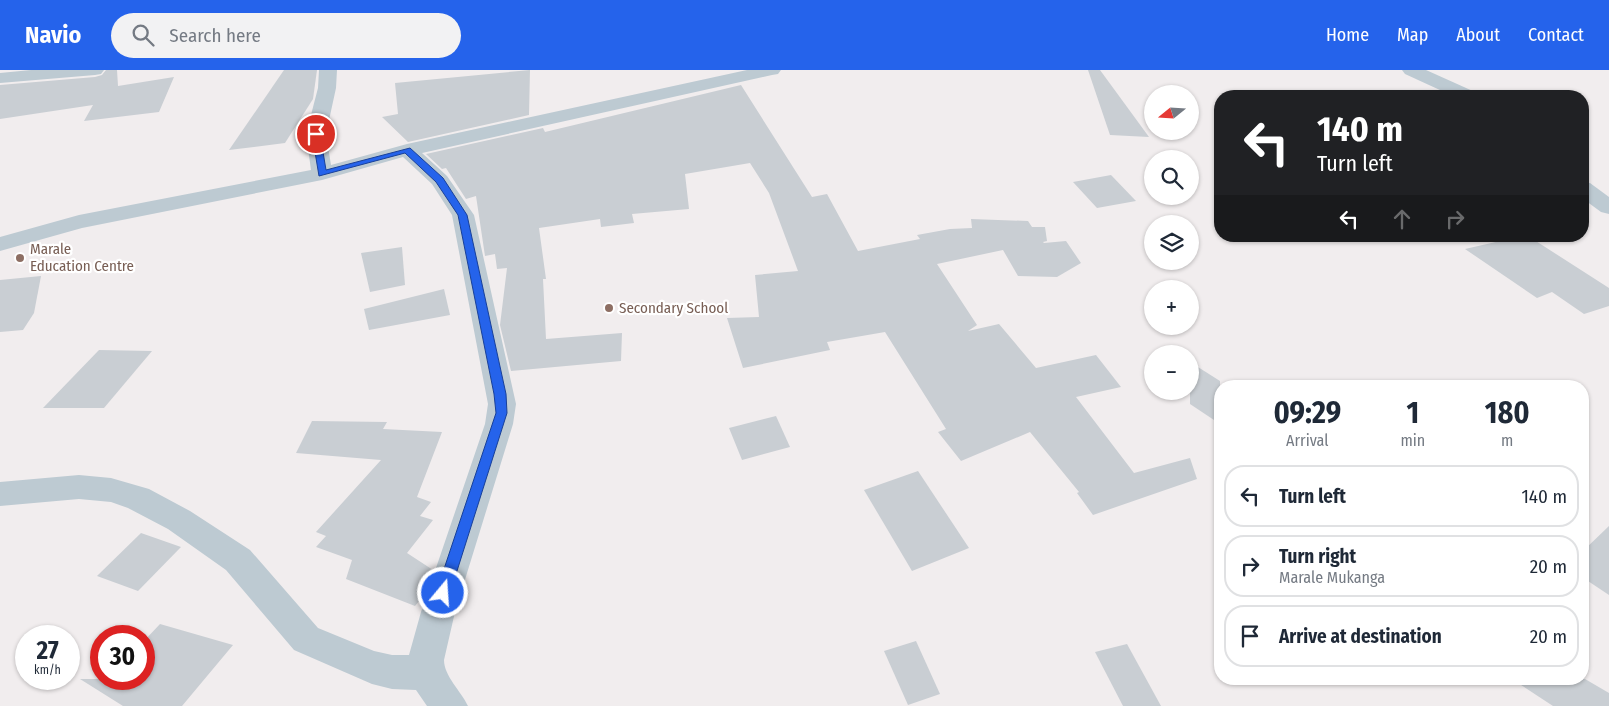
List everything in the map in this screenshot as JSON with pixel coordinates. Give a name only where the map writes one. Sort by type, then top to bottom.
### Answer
[{"type":"street","points":[[0,78],[96,70]]},
{"type":"street","points":[[322,174],[316,134],[327,88],[328,70]]},
{"type":"street","points":[[0,244],[79,222],[322,174],[407,150],[772,70]]},
{"type":"street","points":[[1411,70],[1455,90]]},
{"type":"street","points":[[407,150],[440,180],[463,215],[502,404],[499,424],[438,612],[426,660],[426,673],[449,706]]},
{"type":"street","points":[[1589,193],[1609,207]]},
{"type":"street","points":[[0,494],[79,487],[111,490],[138,498],[179,520],[238,560],[306,639],[372,667],[392,672],[426,673]]},
{"type":"building","points":[[106,70],[117,70],[118,86],[174,77],[159,112],[84,121],[93,105],[0,119],[0,85],[95,77],[102,75]]},
{"type":"building","points":[[284,70],[317,70],[313,99],[285,143],[229,150]]},
{"type":"building","points":[[530,70],[529,115],[408,142],[382,117],[398,114],[395,83]]},
{"type":"building","points":[[1088,70],[1100,70],[1144,130],[1144,137],[1110,135]]},
{"type":"building","points":[[741,85],[812,197],[827,194],[858,251],[920,239],[917,235],[950,229],[972,228],[971,219],[1028,221],[1032,227],[1045,227],[1047,241],[1044,243],[1066,241],[1081,263],[1057,277],[1018,276],[1003,250],[937,264],[977,325],[968,331],[999,324],[1036,368],[1096,355],[1121,387],[1076,397],[1134,473],[1190,458],[1197,479],[1093,515],[1077,493],[1079,492],[1030,432],[961,461],[938,432],[946,429],[885,332],[827,342],[830,350],[743,368],[727,318],[759,317],[755,275],[798,271],[769,193],[750,163],[685,174],[689,209],[632,214],[634,223],[601,227],[600,219],[539,228],[546,279],[543,279],[546,339],[622,333],[621,361],[511,371],[500,325],[507,268],[497,269],[495,254],[485,256],[476,196],[466,199],[446,168],[442,169],[426,154],[543,128],[545,132]]},
{"type":"building","points":[[1111,175],[1136,201],[1097,208],[1073,182]]},
{"type":"building","points":[[1496,242],[1537,242],[1609,288],[1609,306],[1584,314],[1552,292],[1537,298],[1465,249]]},
{"type":"building","points":[[402,247],[405,285],[370,292],[361,253]]},
{"type":"building","points":[[41,276],[34,313],[23,330],[0,332],[0,280]]},
{"type":"building","points":[[444,289],[450,315],[369,330],[364,309]]},
{"type":"building","points":[[99,350],[152,351],[104,408],[43,408]]},
{"type":"building","points":[[1199,368],[1218,380],[1214,380],[1214,420],[1190,404],[1190,400],[1199,400]]},
{"type":"building","points":[[776,416],[790,447],[742,460],[729,428]]},
{"type":"building","points":[[312,421],[387,422],[383,429],[442,432],[417,497],[431,502],[420,516],[433,520],[407,553],[433,570],[425,594],[415,606],[346,579],[352,560],[316,547],[326,536],[316,532],[381,460],[296,453]]},
{"type":"building","points":[[918,471],[969,548],[912,571],[864,490]]},
{"type":"building","points":[[1609,526],[1609,595],[1589,582],[1589,545]]},
{"type":"building","points":[[141,533],[181,547],[138,591],[97,576]]},
{"type":"building","points":[[160,624],[233,645],[182,706],[123,706],[98,690],[155,690],[155,629]]},
{"type":"building","points":[[916,641],[940,694],[908,705],[884,651]]},
{"type":"building","points":[[1127,644],[1161,706],[1123,706],[1095,652]]},
{"type":"building","points":[[80,679],[90,679],[90,685]]},
{"type":"building","points":[[1589,681],[1609,693],[1609,706],[1553,706],[1521,685],[1589,685]]},
{"type":"place","name":"Marale Education Centre","points":[[20,258]]},
{"type":"place","name":"Secondary School","points":[[609,308]]},
{"type":"route","points":[[316,134],[322,174],[407,150],[440,180],[463,215],[502,404],[502,413],[443,593]]}]
